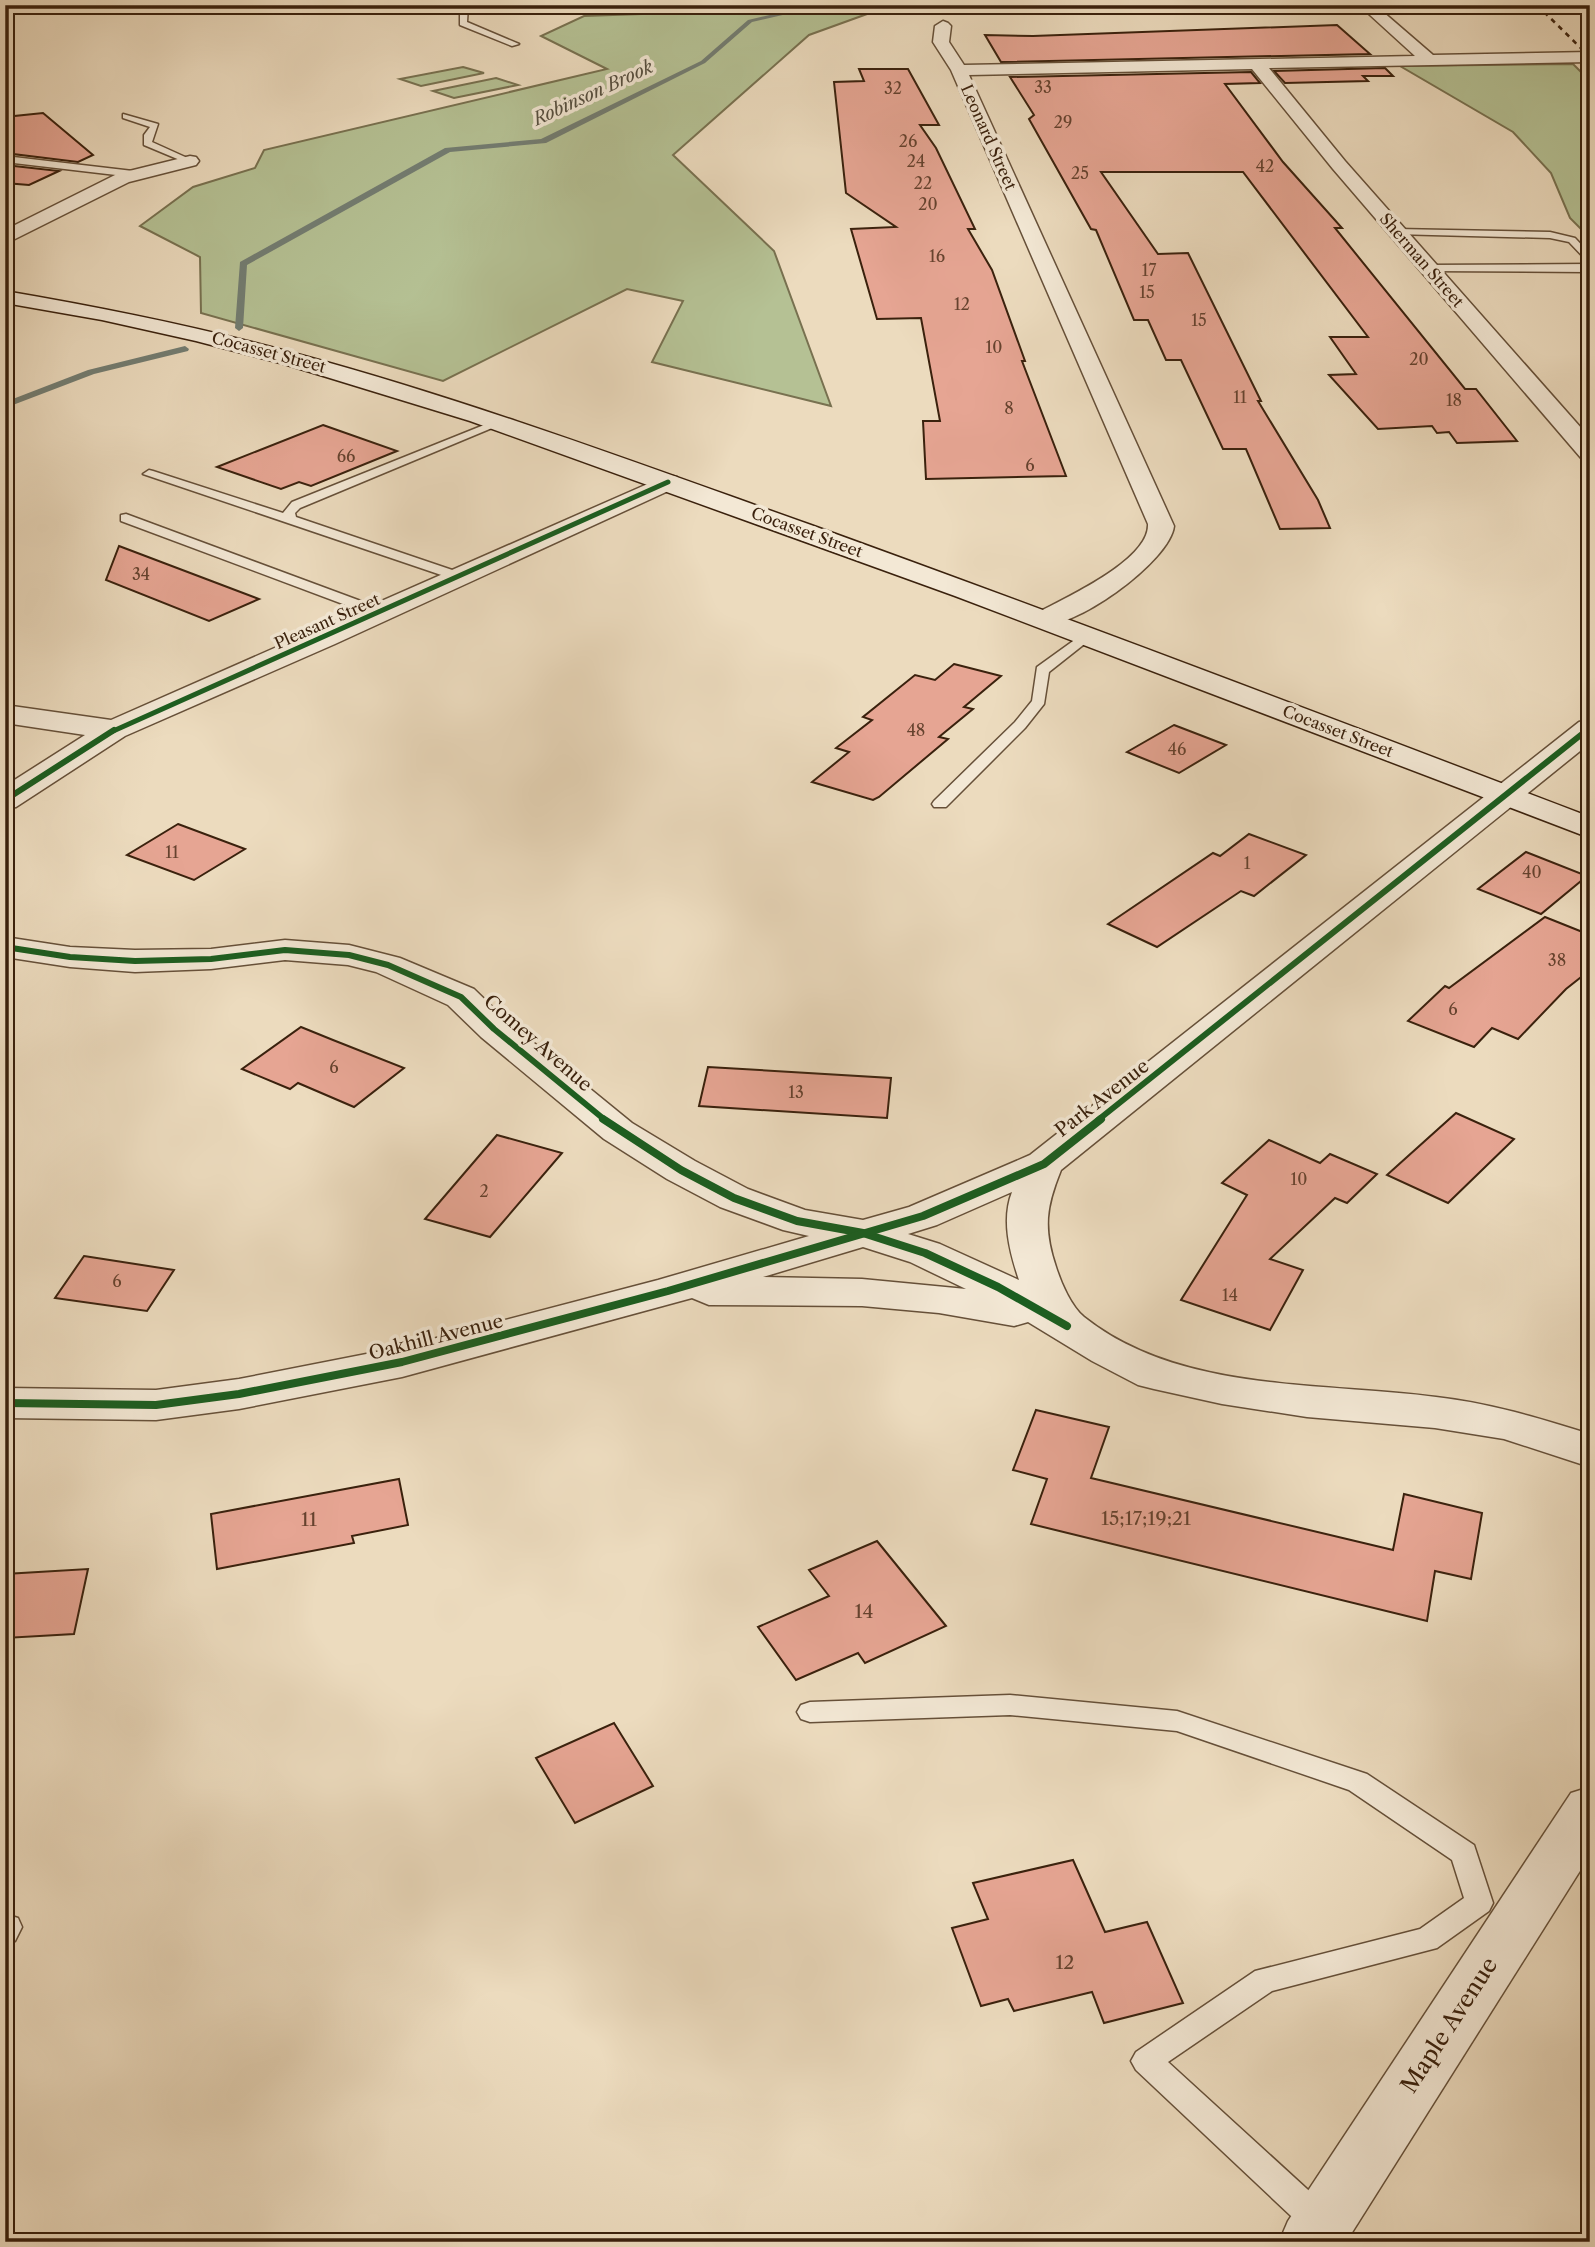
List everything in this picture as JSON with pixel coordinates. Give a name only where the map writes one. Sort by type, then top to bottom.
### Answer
[{"type":"street","points":[[1366,5],[1429,60]]},
{"type":"street","points":[[943,26],[941,41],[960,71]]},
{"type":"street","name":"Leonard Street","points":[[1047,619],[1112,584],[1157,541],[1162,529],[960,71],[1590,57]]},
{"type":"street","name":"Sherman Street","points":[[1257,64],[1397,232],[1590,453]]},
{"type":"street","points":[[5,238],[132,174],[190,161]]},
{"type":"street","name":"Cocasset Street","points":[[5,297],[109,315],[232,341],[375,381],[668,482],[1047,619],[1590,828]]},
{"type":"street","name":"Pleasant Street","points":[[5,800],[52,767],[114,730],[459,578],[668,482]]},
{"type":"street","points":[[5,714],[114,730]]},
{"type":"street","points":[[1508,796],[1590,728]]},
{"type":"street","name":"Park Avenue","points":[[863,1233],[923,1216],[1044,1164],[1508,796]]},
{"type":"street","name":"Comey Avenue","points":[[5,947],[70,957],[135,961],[211,959],[285,950],[349,955],[388,965],[461,997],[494,1029],[618,1131],[681,1170],[734,1199],[797,1221],[863,1233]]},
{"type":"street","name":"Park Avenue","points":[[1044,1164],[1028,1203],[1029,1247],[1040,1282],[1067,1325]]},
{"type":"street","name":"Park Avenue","points":[[863,1233],[937,1259],[998,1287],[1067,1325],[1107,1351],[1154,1374],[1307,1402],[1435,1412],[1508,1424],[1590,1451]]},
{"type":"street","name":"Oakhill Avenue","points":[[5,1403],[156,1405],[239,1394],[402,1363],[668,1291],[863,1233]]},
{"type":"street","name":"Oakhill Avenue","points":[[668,1291],[886,1292],[972,1302],[1067,1325]]},
{"type":"street","name":"Maple Avenue","points":[[1316,2232],[1590,1809]]},
{"type":"lane","points":[[464,5],[463,23],[515,44]]},
{"type":"lane","points":[[1584,5],[1590,10]]},
{"type":"lane","points":[[126,116],[155,126],[148,135],[147,143],[190,161]]},
{"type":"lane","points":[[5,159],[132,174]]},
{"type":"lane","points":[[1397,232],[1550,235],[1572,240],[1590,261]]},
{"type":"lane","points":[[1429,268],[1590,267]]},
{"type":"lane","points":[[290,519],[289,512],[296,505],[498,423]]},
{"type":"lane","points":[[149,474],[290,519],[459,578]]},
{"type":"lane","points":[[125,519],[380,613]]},
{"type":"lane","points":[[940,804],[1020,725],[1039,701],[1042,670],[1087,635]]},
{"type":"lane","points":[[810,1712],[1010,1705],[1177,1721],[1358,1782],[1464,1853],[1479,1903],[1427,1939],[1265,1980],[1146,2061],[1316,2232]]},
{"type":"lane","points":[[5,1926],[8,1927],[5,1932]]},
{"type":"green space","points":[[731,5],[892,5],[809,35],[673,155],[774,251],[831,406],[652,362],[683,301],[627,289],[443,381],[201,313],[200,257],[140,226],[193,187],[255,168],[264,150],[607,69],[541,36],[584,16],[729,11]]},
{"type":"green space","points":[[1573,64],[1590,81],[1590,238],[1570,218],[1551,173],[1513,132],[1400,66]]},
{"type":"green space","points":[[463,67],[484,73],[421,86],[400,79]]},
{"type":"green space","points":[[496,78],[518,85],[454,98],[433,91]]},
{"type":"building","points":[[1337,25],[1370,54],[1001,62],[985,35],[1033,36]]},
{"type":"building","points":[[1385,68],[1393,76],[1363,76],[1368,81],[1285,83],[1274,71]]},
{"type":"building","points":[[859,69],[908,69],[939,125],[920,125],[936,148],[975,229],[968,229],[992,270],[1025,361],[1022,361],[1066,476],[926,479],[923,421],[940,421],[921,318],[877,319],[851,229],[896,227],[846,193],[834,82],[864,81]]},
{"type":"building","points":[[1251,72],[1260,83],[1225,84],[1283,162],[1342,228],[1335,228],[1465,389],[1476,389],[1517,441],[1457,443],[1449,432],[1437,433],[1432,426],[1378,429],[1329,375],[1356,374],[1330,337],[1368,337],[1243,172],[1101,172],[1158,254],[1188,253],[1261,401],[1258,401],[1318,500],[1330,528],[1280,529],[1246,449],[1223,449],[1181,360],[1166,360],[1148,320],[1134,320],[1096,230],[1091,229],[1029,119],[1034,115],[1010,77]]},
{"type":"building","points":[[43,113],[93,155],[78,162],[5,153],[5,117]]},
{"type":"building","points":[[5,165],[59,171],[29,185],[5,183]]},
{"type":"building","points":[[323,425],[397,451],[311,486],[299,482],[281,489],[217,467]]},
{"type":"building","points":[[119,546],[259,599],[209,621],[106,580]]},
{"type":"building","points":[[954,664],[1001,676],[964,707],[973,709],[939,737],[948,739],[879,797],[873,800],[812,782],[849,752],[836,748],[872,720],[863,717],[915,675],[935,680]]},
{"type":"building","points":[[1174,725],[1226,745],[1179,773],[1127,752]]},
{"type":"building","points":[[178,824],[245,849],[194,880],[127,855]]},
{"type":"building","points":[[1249,834],[1306,855],[1254,896],[1241,891],[1157,947],[1108,924],[1213,853],[1220,856]]},
{"type":"building","points":[[1526,852],[1587,876],[1541,914],[1478,889]]},
{"type":"building","points":[[1545,917],[1590,935],[1590,970],[1566,989],[1518,1039],[1492,1028],[1474,1047],[1408,1021],[1445,986],[1449,988]]},
{"type":"building","points":[[301,1027],[404,1068],[354,1107],[298,1083],[290,1089],[242,1069]]},
{"type":"building","points":[[708,1067],[891,1078],[887,1118],[699,1106]]},
{"type":"building","points":[[1456,1113],[1514,1139],[1448,1203],[1387,1175]]},
{"type":"building","points":[[497,1135],[562,1153],[490,1237],[425,1219]]},
{"type":"building","points":[[1269,1140],[1320,1163],[1330,1154],[1377,1174],[1347,1203],[1335,1198],[1270,1259],[1303,1270],[1270,1330],[1181,1300],[1247,1195],[1222,1183]]},
{"type":"building","points":[[84,1256],[174,1270],[147,1311],[55,1298]]},
{"type":"building","points":[[1036,1410],[1109,1427],[1091,1478],[1393,1550],[1404,1494],[1482,1513],[1471,1579],[1435,1571],[1427,1621],[1031,1524],[1047,1479],[1013,1470]]},
{"type":"building","points":[[399,1479],[408,1525],[352,1536],[354,1543],[217,1569],[211,1514]]},
{"type":"building","points":[[877,1541],[946,1626],[865,1663],[858,1653],[796,1680],[758,1627],[829,1596],[809,1570]]},
{"type":"building","points":[[88,1569],[74,1634],[5,1638],[5,1574]]},
{"type":"building","points":[[614,1723],[653,1786],[575,1823],[536,1758]]},
{"type":"building","points":[[1073,1860],[1105,1932],[1147,1922],[1183,2003],[1104,2023],[1092,1992],[1014,2011],[1008,1999],[981,2006],[952,1928],[988,1919],[973,1883]]},
{"type":"waterway","name":"Robinson Brook","points":[[239,328],[243,264],[448,150],[543,141],[703,62],[750,21],[823,5]]},
{"type":"waterway","name":"Robinson Brook","points":[[5,405],[91,372],[185,349]]},
{"type":"railway","points":[[1537,5],[1590,57]]},
{"type":"cycle path","points":[[5,800],[114,730],[325,638],[668,482]]},
{"type":"cycle path","points":[[5,1403],[156,1405],[239,1394],[402,1362],[668,1291],[923,1216],[1044,1164],[1590,728]]},
{"type":"cycle path","points":[[5,947],[70,957],[135,961],[211,959],[285,950],[349,955],[388,965],[461,997],[494,1029],[618,1131],[681,1170],[734,1198],[797,1221],[863,1233],[925,1253],[998,1287],[1067,1326]]}]
